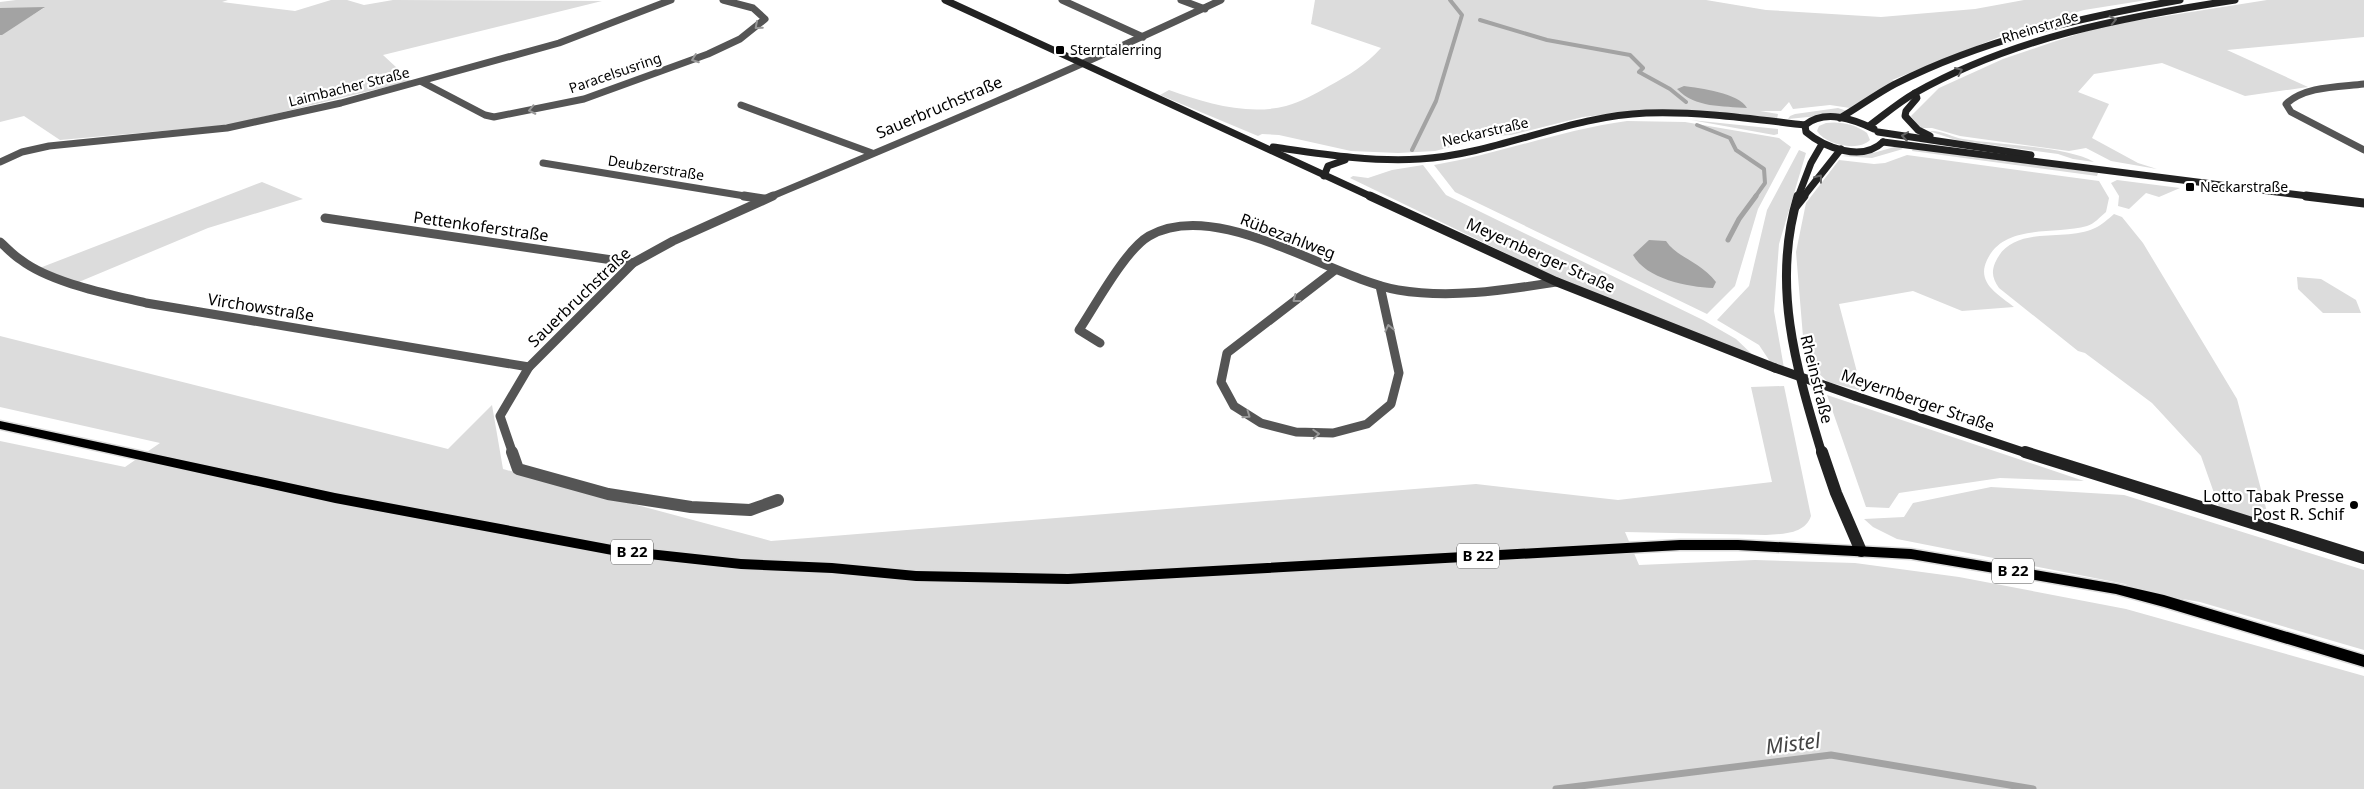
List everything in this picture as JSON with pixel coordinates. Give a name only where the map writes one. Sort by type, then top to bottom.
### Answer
[{"type":"main road","name":"B 22","points":[[0,426],[334,498],[612,550],[741,564],[832,568],[916,576],[1068,579],[1680,545],[1738,545],[1862,551],[1911,554],[2116,589],[2164,601],[2364,661]]},
{"type":"street","name":"Laimbacher Straße","points":[[0,162],[22,152],[49,146],[226,128],[341,103],[559,43],[672,0]]},
{"type":"street","name":"Paracelsusring","points":[[422,82],[477,112],[494,117],[594,96],[708,54],[740,39],[765,20],[764,14],[758,10],[723,0]]},
{"type":"street","name":"Meyernberger Straße","points":[[944,0],[1557,282],[1775,368],[2144,491],[2364,558]]},
{"type":"street","points":[[1062,0],[1143,37]]},
{"type":"street","points":[[1181,0],[1205,9]]},
{"type":"street","points":[[1082,63],[1205,9],[1221,0]]},
{"type":"street","name":"Rheinstraße","points":[[1840,118],[1894,85],[1977,49],[2039,29],[2100,13],[2180,0]]},
{"type":"street","name":"Rheinstraße","points":[[1869,126],[1915,93],[1994,55],[2057,34],[2115,19],[2236,0]]},
{"type":"street","name":"Sauerbruchstraße","points":[[778,500],[750,510],[691,507],[608,494],[518,469],[500,416],[529,367],[633,263],[673,241],[764,199],[1082,63]]},
{"type":"street","points":[[2364,84],[2302,94],[2288,100],[2286,104],[2292,112],[2364,150]]},
{"type":"street","points":[[1915,93],[1917,98],[1906,111],[1905,116],[1908,122],[1921,132],[1961,144]]},
{"type":"street","points":[[741,106],[872,153]]},
{"type":"street","name":"Neckarstraße","points":[[1259,145],[1352,159],[1412,159],[1446,156],[1588,121],[1628,115],[1662,113],[1716,117],[1806,129]]},
{"type":"street","points":[[1883,142],[1879,147],[1868,150],[1841,149],[1822,144],[1806,129],[1818,118],[1840,118],[1869,126],[1878,132],[2163,174],[2212,183],[2364,203]]},
{"type":"street","points":[[1878,132],[1883,142]]},
{"type":"street","points":[[1883,142],[2169,180],[2212,183]]},
{"type":"street","name":"Rheinstraße","points":[[1822,144],[1802,180],[1788,240],[1786,278],[1789,326],[1820,451],[1842,511],[1862,551]]},
{"type":"street","name":"Rheinstraße","points":[[1796,206],[1841,149]]},
{"type":"street","points":[[1324,176],[1328,166],[1352,159]]},
{"type":"street","name":"Deubzerstraße","points":[[543,163],[764,199]]},
{"type":"street","name":"Pettenkoferstraße","points":[[325,218],[633,263]]},
{"type":"street","name":"Rübezahlweg","points":[[1100,343],[1079,330],[1125,262],[1148,236],[1184,225],[1208,225],[1235,230],[1380,286],[1422,292],[1457,292],[1498,291],[1557,282]]},
{"type":"street","name":"Virchowstraße","points":[[0,242],[27,264],[53,276],[138,302],[529,367]]},
{"type":"street","points":[[1335,270],[1227,353],[1220,365],[1220,386],[1226,397],[1248,417],[1291,433],[1312,434],[1331,433],[1362,425],[1376,419],[1385,412],[1394,399],[1399,385],[1399,373],[1380,286]]},
{"type":"shaded area","points":[[16,0],[228,0],[222,2],[295,11],[331,0],[347,0],[364,5],[393,0],[602,1],[383,55],[411,81],[229,125],[60,140],[24,116],[0,122],[0,35],[44,8],[0,8],[0,2]]},
{"type":"shaded area","points":[[1315,0],[1706,0],[1766,10],[1881,17],[1975,9],[2024,0],[2147,0],[2084,10],[2019,29],[1892,80],[1895,81],[1850,108],[1830,105],[1793,109],[1789,102],[1781,111],[1760,111],[1778,114],[1777,119],[1646,110],[1583,117],[1435,151],[1398,153],[1351,151],[1279,135],[1262,134],[1258,136],[1160,95],[1169,90],[1227,107],[1242,109],[1271,109],[1286,106],[1308,98],[1343,78],[1363,65],[1381,48],[1311,24]]},
{"type":"shaded area","points":[[2267,0],[2364,0],[2364,37],[2227,50],[2308,87],[2245,96],[2162,63],[2094,74],[2078,92],[2109,104],[2092,138],[2138,163],[2157,169],[2111,161],[2086,148],[2069,151],[1960,136],[1932,128],[1920,128],[1911,116],[1939,88],[2003,59],[2056,41],[2103,26]]},
{"type":"shaded area","points":[[45,7],[2,35],[0,35],[0,8]]},
{"type":"shaded area","points":[[1684,86],[1728,95],[1743,103],[1747,108],[1710,105],[1692,100],[1677,89]]},
{"type":"shaded area","points":[[1838,108],[1847,111],[1839,114],[1788,119],[1795,114]]},
{"type":"shaded area","points":[[1691,120],[1778,129],[1778,134],[1774,135]]},
{"type":"shaded area","points":[[1627,121],[1685,122],[1779,138],[1791,147],[1758,209],[1735,286],[1707,314],[1455,192],[1434,165],[1482,155],[1578,130]]},
{"type":"shaded area","points":[[1837,122],[1852,125],[1867,133],[1870,140],[1865,144],[1850,146],[1827,140],[1817,131],[1819,126]]},
{"type":"shaded area","points":[[1929,131],[1963,139],[2067,152],[2094,162],[2073,159],[2058,154],[1956,140]]},
{"type":"shaded area","points":[[1898,146],[1903,149],[1872,158],[1841,156],[1873,153]]},
{"type":"shaded area","points":[[1913,148],[2098,173],[2097,176],[1912,151]]},
{"type":"shaded area","points":[[1799,150],[1806,153],[1779,244],[1774,311],[1784,368],[1771,363],[1759,345],[1717,320],[1749,286],[1767,210]]},
{"type":"shaded area","points":[[1907,155],[2099,181],[2109,198],[2106,212],[2095,222],[2087,226],[2018,235],[2005,240],[1995,248],[1984,268],[1986,282],[2014,307],[1962,311],[1913,291],[1839,304],[1862,391],[1828,382],[1805,361],[1796,252],[1806,203],[1839,160],[1874,164],[1885,163]]},
{"type":"shaded area","points":[[1423,165],[1446,195],[1703,320],[1736,339],[1755,357],[1559,279],[1350,178],[1353,176],[1368,178],[1392,170]]},
{"type":"shaded area","points":[[2117,180],[2180,188],[2159,197],[2146,193],[2129,209],[2118,206],[2119,196],[2111,183]]},
{"type":"shaded area","points":[[262,182],[303,199],[208,228],[74,284],[37,269]]},
{"type":"shaded area","points":[[2114,214],[2122,217],[2143,243],[2237,399],[2271,527],[2220,510],[2201,456],[2152,403],[2085,353],[2078,351],[1999,288],[1995,282],[1993,273],[1995,263],[2003,251],[2013,243],[2026,238],[2082,232],[2098,227]]},
{"type":"shaded area","points":[[1649,240],[1666,241],[1676,252],[1710,275],[1716,282],[1713,288],[1692,286],[1668,280],[1647,270],[1633,255]]},
{"type":"shaded area","points":[[2297,277],[2321,279],[2356,300],[2361,313],[2323,313],[2298,289]]},
{"type":"shaded area","points":[[0,336],[448,449],[492,405],[503,469],[771,541],[1476,484],[1618,500],[1772,482],[1751,387],[1784,386],[1811,516],[1808,522],[1799,530],[1793,532],[1766,535],[1625,532],[1639,565],[1755,560],[1855,563],[1959,577],[2126,609],[2364,676],[2364,789],[0,789],[0,441],[125,467],[160,443],[0,407]]},
{"type":"shaded area","points":[[1827,395],[2084,481],[2000,478],[1899,493],[1889,508],[1866,507]]},
{"type":"shaded area","points":[[1991,487],[2124,495],[2364,570],[2364,650],[2200,602],[2142,592],[2125,584],[1897,539],[1873,527],[1864,519],[1904,517],[1913,503]]},
{"type":"waterway","points":[[1412,150],[1436,101],[1462,15],[1450,0]]},
{"type":"waterway","points":[[1480,20],[1547,40],[1630,55],[1643,68],[1639,72],[1670,89],[1686,102]]},
{"type":"waterway","points":[[1697,125],[1730,138],[1736,150],[1764,169],[1765,183],[1755,197]]},
{"type":"waterway","points":[[1728,240],[1739,219],[1756,196]]},
{"type":"waterway","name":"Mistel","points":[[1556,789],[1831,755],[2033,789]]},
{"type":"place","name":"Sterntalerring","points":[[1060,50]]},
{"type":"place","name":"Neckarstraße","points":[[2190,187]]},
{"type":"place","name":"Lotto Tabak Presse Post R. Schif","points":[[2354,505]]}]
